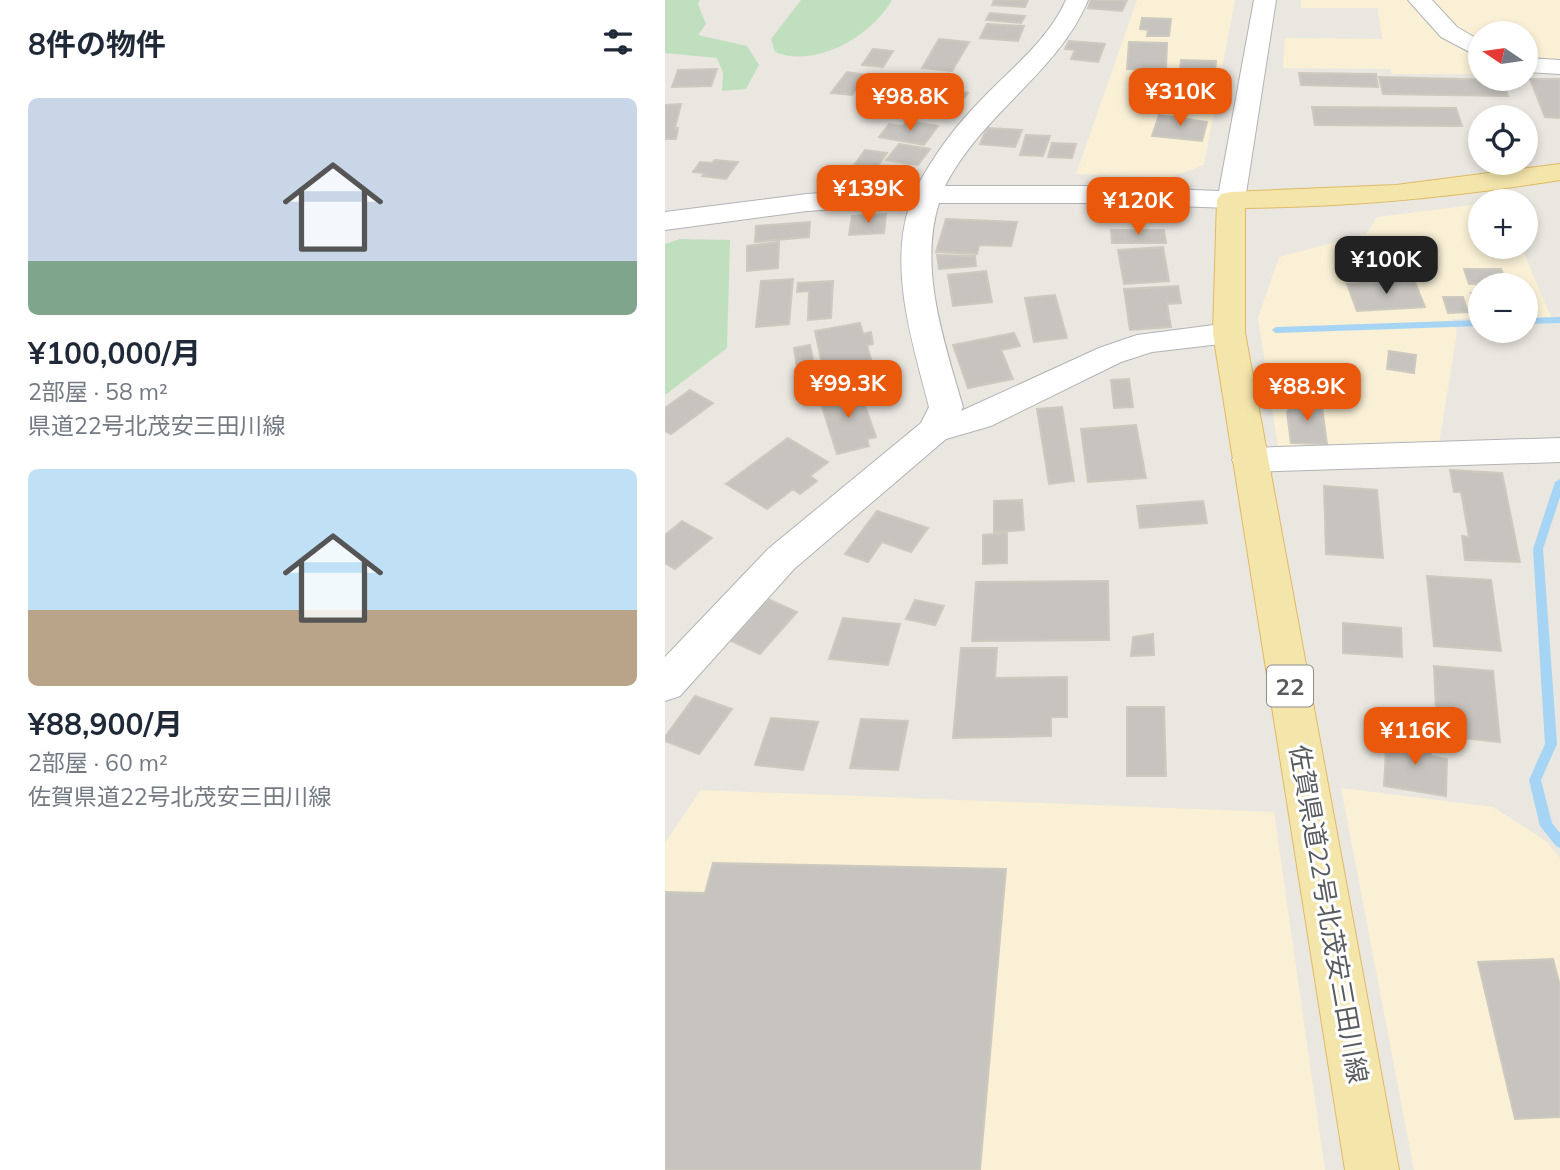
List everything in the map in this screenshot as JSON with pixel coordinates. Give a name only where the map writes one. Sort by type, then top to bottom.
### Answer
[{"type":"main road","points":[[1231,200],[1386,195],[1560,172]]},
{"type":"main road","name":"佐賀県道22号北茂安三田川線","points":[[1231,200],[1229,333],[1372,1170]]},
{"type":"street","points":[[665,684],[781,559],[934,430],[946,407],[924,327],[917,247],[928,193],[970,125],[1058,38],[1077,0]]},
{"type":"street","points":[[665,220],[740,208],[928,193],[1060,192],[1231,200],[1265,0]]},
{"type":"street","points":[[1419,0],[1449,32],[1468,43]]},
{"type":"street","points":[[1538,66],[1560,67]]},
{"type":"street","points":[[934,430],[979,418],[1110,355],[1148,342],[1229,333]]},
{"type":"street","points":[[1250,460],[1560,450]]},
{"type":"shaded area","points":[[1137,0],[1235,0],[1204,165],[1171,177],[1076,174]]},
{"type":"shaded area","points":[[1301,0],[1560,0],[1560,74],[1538,74],[1538,21],[1468,21],[1468,74],[1392,74],[1390,69],[1283,68],[1285,38],[1382,39],[1378,8],[1301,8]]},
{"type":"shaded area","points":[[1468,206],[1468,259],[1526,259],[1532,273],[1468,273],[1468,318],[1452,319],[1457,332],[1439,444],[1279,453],[1258,318],[1279,257],[1366,234],[1377,217]]},
{"type":"shaded area","points":[[1538,287],[1551,317],[1538,318]]},
{"type":"shaded area","points":[[1341,788],[1493,807],[1547,842],[1560,858],[1560,1170],[1414,1170]]},
{"type":"shaded area","points":[[701,790],[1274,812],[1325,1170],[665,1170],[665,843]]},
{"type":"green space","points":[[665,0],[700,0],[698,4],[706,24],[698,35],[747,46],[759,65],[746,89],[722,91],[723,73],[717,58],[665,53]]},
{"type":"green space","points":[[801,0],[892,0],[871,26],[841,46],[807,56],[775,52],[771,39]]},
{"type":"green space","points":[[680,239],[730,240],[727,348],[665,395],[665,244]]},
{"type":"building","points":[[994,0],[1028,0],[1025,7],[992,5]]},
{"type":"building","points":[[1091,0],[1127,0],[1122,11],[1088,8]]},
{"type":"building","points":[[990,13],[1025,16],[1021,23],[986,20]]},
{"type":"building","points":[[1142,18],[1171,19],[1169,36],[1147,36],[1148,30],[1140,29]]},
{"type":"building","points":[[987,24],[1024,26],[1018,41],[980,38]]},
{"type":"building","points":[[939,39],[969,42],[952,71],[922,68]]},
{"type":"building","points":[[1069,41],[1105,44],[1098,62],[1071,59],[1075,50],[1065,49]]},
{"type":"building","points":[[1129,42],[1167,43],[1166,70],[1127,69]]},
{"type":"building","points":[[873,49],[893,51],[883,67],[862,65]]},
{"type":"building","points":[[1181,60],[1216,61],[1215,72],[1180,71]]},
{"type":"building","points":[[717,69],[711,86],[672,87],[678,70]]},
{"type":"building","points":[[847,72],[867,75],[852,95],[831,93]]},
{"type":"building","points":[[1299,73],[1376,74],[1378,87],[1301,85]]},
{"type":"building","points":[[1379,77],[1468,79],[1468,91],[1506,91],[1508,96],[1383,94]]},
{"type":"building","points":[[1538,79],[1560,79],[1560,118],[1545,117],[1535,91],[1538,91]]},
{"type":"building","points":[[903,80],[920,83],[909,96],[892,93]]},
{"type":"building","points":[[931,87],[968,93],[951,115],[913,108]]},
{"type":"building","points":[[681,104],[675,128],[678,128],[676,139],[665,139],[665,105]]},
{"type":"building","points":[[1312,107],[1456,108],[1462,126],[1315,125]]},
{"type":"building","points":[[1159,115],[1207,122],[1202,141],[1152,136]]},
{"type":"building","points":[[907,121],[938,126],[924,145],[879,137],[889,124],[903,126]]},
{"type":"building","points":[[987,128],[1022,130],[1015,147],[980,144]]},
{"type":"building","points":[[1026,135],[1050,136],[1043,156],[1020,155]]},
{"type":"building","points":[[1052,143],[1076,144],[1072,158],[1048,157]]},
{"type":"building","points":[[899,144],[930,149],[918,165],[886,160]]},
{"type":"building","points":[[865,150],[887,153],[872,174],[850,171]]},
{"type":"building","points":[[715,160],[738,162],[726,179],[693,172],[700,162],[712,163]]},
{"type":"building","points":[[886,214],[884,233],[849,235],[852,216]]},
{"type":"building","points":[[946,219],[1017,222],[1011,246],[979,245],[977,254],[936,252]]},
{"type":"building","points":[[810,222],[809,237],[755,242],[756,226]]},
{"type":"building","points":[[1111,230],[1164,230],[1166,243],[1112,243]]},
{"type":"building","points":[[779,242],[778,268],[747,271],[747,246]]},
{"type":"building","points":[[1163,247],[1169,281],[1124,284],[1118,250]]},
{"type":"building","points":[[937,255],[975,256],[976,266],[939,269]]},
{"type":"building","points":[[1464,269],[1501,269],[1503,273],[1468,273],[1468,281]]},
{"type":"building","points":[[986,271],[992,302],[953,306],[948,275]]},
{"type":"building","points":[[793,279],[789,324],[756,327],[761,281]]},
{"type":"building","points":[[1414,280],[1425,307],[1357,311],[1347,284]]},
{"type":"building","points":[[833,281],[831,318],[808,320],[809,291],[797,292],[798,283]]},
{"type":"building","points":[[1178,286],[1181,303],[1167,304],[1171,327],[1130,330],[1124,289]]},
{"type":"building","points":[[1055,295],[1067,338],[1034,342],[1025,298]]},
{"type":"building","points":[[1443,297],[1463,297],[1468,312],[1448,313]]},
{"type":"building","points":[[860,323],[863,334],[871,332],[873,344],[867,345],[871,360],[823,369],[815,331]]},
{"type":"building","points":[[1014,333],[1020,346],[1001,350],[1013,379],[968,388],[953,345]]},
{"type":"building","points":[[810,345],[814,365],[797,368],[794,348]]},
{"type":"building","points":[[1389,351],[1416,355],[1414,373],[1387,369]]},
{"type":"building","points":[[864,364],[868,379],[818,389],[815,374]]},
{"type":"building","points":[[1129,379],[1133,407],[1114,408],[1111,380]]},
{"type":"building","points":[[859,388],[876,437],[867,439],[869,446],[837,454],[819,397]]},
{"type":"building","points":[[690,390],[713,403],[671,434],[665,431],[665,408]]},
{"type":"building","points":[[1321,400],[1327,444],[1291,443],[1287,412],[1293,403]]},
{"type":"building","points":[[1062,407],[1074,481],[1049,484],[1037,409]]},
{"type":"building","points":[[1136,425],[1146,478],[1088,482],[1081,429]]},
{"type":"building","points":[[788,438],[828,462],[810,476],[817,481],[800,494],[793,489],[767,509],[726,484]]},
{"type":"building","points":[[1450,470],[1502,473],[1520,562],[1465,560],[1462,536],[1469,537],[1461,492],[1454,492]]},
{"type":"building","points":[[1324,486],[1377,490],[1383,558],[1326,554]]},
{"type":"building","points":[[1022,500],[1024,530],[994,532],[994,501]]},
{"type":"building","points":[[1203,501],[1207,523],[1140,528],[1137,506]]},
{"type":"building","points":[[877,511],[928,528],[911,552],[882,542],[868,562],[845,554]]},
{"type":"building","points":[[682,521],[712,538],[675,569],[665,563],[665,535]]},
{"type":"building","points":[[1007,533],[1007,563],[983,564],[983,535]]},
{"type":"building","points":[[1427,576],[1491,580],[1501,651],[1434,646]]},
{"type":"building","points":[[1108,581],[1109,640],[972,641],[976,582]]},
{"type":"building","points":[[768,599],[797,612],[760,654],[731,641]]},
{"type":"building","points":[[915,600],[944,606],[935,625],[906,619]]},
{"type":"building","points":[[843,618],[900,624],[888,665],[829,659]]},
{"type":"building","points":[[1343,623],[1401,628],[1402,657],[1343,653]]},
{"type":"building","points":[[1153,634],[1154,655],[1131,656],[1133,637]]},
{"type":"building","points":[[961,648],[997,648],[995,678],[1067,677],[1067,717],[1051,717],[1051,736],[953,738]]},
{"type":"building","points":[[1434,666],[1493,671],[1500,742],[1437,735]]},
{"type":"building","points":[[695,696],[732,709],[699,754],[665,741],[665,737]]},
{"type":"building","points":[[1127,707],[1164,707],[1166,776],[1127,776]]},
{"type":"building","points":[[771,718],[818,722],[803,770],[755,765]]},
{"type":"building","points":[[861,719],[908,721],[898,770],[850,768]]},
{"type":"building","points":[[1391,735],[1431,742],[1431,756],[1447,759],[1446,796],[1384,786],[1386,750],[1391,751]]},
{"type":"building","points":[[713,863],[1006,869],[980,1170],[665,1170],[665,896],[666,892],[705,893]]},
{"type":"building","points":[[1553,959],[1560,986],[1560,1117],[1515,1119],[1478,962]]},
{"type":"waterway","points":[[1538,321],[1560,320]]},
{"type":"waterway","points":[[1276,330],[1468,323]]},
{"type":"waterway","points":[[1560,482],[1538,549],[1551,744],[1535,780],[1546,826],[1560,842]]}]
